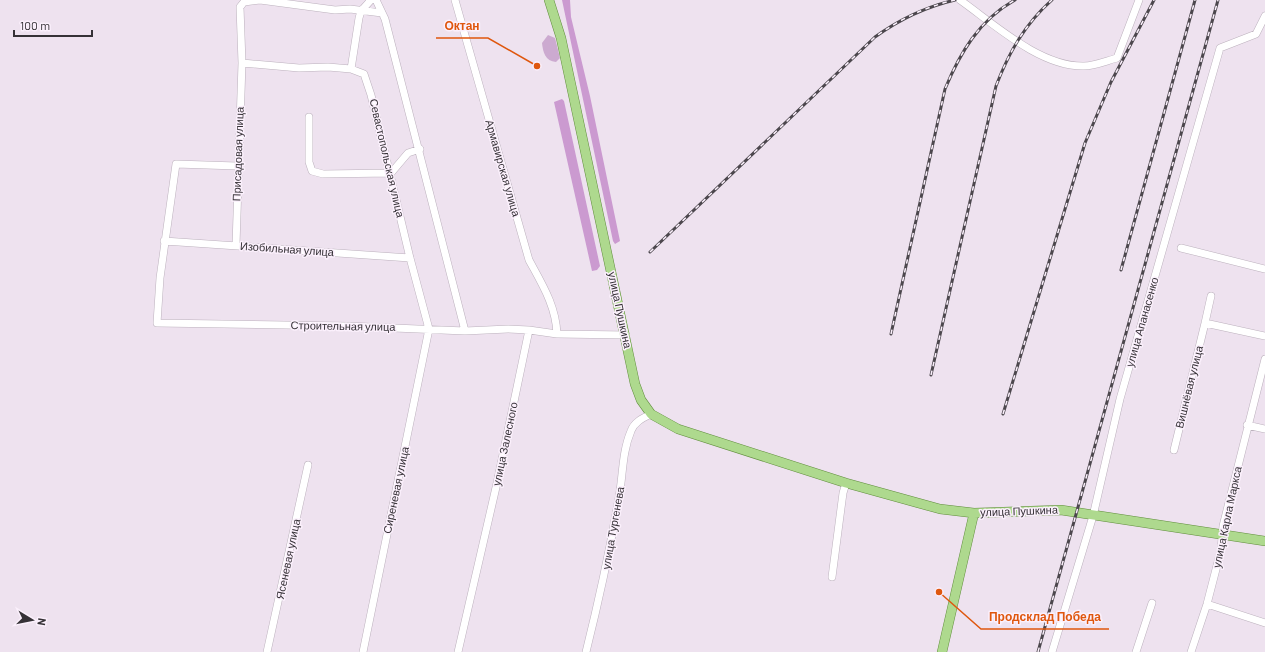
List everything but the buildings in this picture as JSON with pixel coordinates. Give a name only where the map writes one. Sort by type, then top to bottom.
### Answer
[{"type":"main road","name":"улица Пушкина","points":[[549,0],[561,38],[626,335],[635,384],[641,400],[651,414],[662,422],[678,429],[846,483],[940,509],[974,513],[1061,510],[1265,541]]},
{"type":"main road","points":[[942,652],[974,513]]},
{"type":"street","name":"Присадовая улица","points":[[236,245],[237,166],[242,63],[240,7],[244,2],[260,0],[335,10],[350,9],[382,13]]},
{"type":"street","points":[[242,63],[299,68],[328,67],[351,69],[358,18],[361,11],[371,0]]},
{"type":"street","points":[[376,0],[382,13],[420,149],[465,331]]},
{"type":"street","name":"Армавирская улица","points":[[455,0],[529,260],[549,294],[557,334]]},
{"type":"street","points":[[960,0],[1016,41],[1057,62],[1084,66],[1117,58],[1139,0]]},
{"type":"street","name":"улица Апанасенко","points":[[1052,652],[1093,516],[1122,392],[1220,48],[1256,34],[1265,16]]},
{"type":"street","name":"Севастопольская улица","points":[[351,69],[364,74],[391,173],[410,258],[429,329]]},
{"type":"street","points":[[310,117],[309,162],[312,171],[323,174],[391,173],[408,153],[420,149]]},
{"type":"street","points":[[164,241],[176,164],[237,166]]},
{"type":"street","name":"Строительная улица","points":[[164,241],[157,323],[465,331],[508,329],[529,330]]},
{"type":"street","name":"Изобильная улица","points":[[164,241],[410,258]]},
{"type":"street","points":[[1181,248],[1265,269]]},
{"type":"street","name":"Вишнёвая улица","points":[[1174,450],[1211,296]]},
{"type":"street","points":[[1205,323],[1265,336]]},
{"type":"street","name":"Сиреневая улица","points":[[363,652],[429,329]]},
{"type":"street","points":[[529,330],[557,334],[626,335]]},
{"type":"street","name":"улица Залесного","points":[[458,652],[497,483],[529,330]]},
{"type":"street","name":"улица Карла Маркса","points":[[1193,651],[1221,550],[1221,535],[1247,425],[1265,358]]},
{"type":"street","name":"улица Тургенева","points":[[586,652],[606,568],[620,492],[624,455],[631,430],[638,421],[651,414]]},
{"type":"street","points":[[1247,425],[1265,429]]},
{"type":"street","name":"Ясеневая улица","points":[[267,652],[308,465]]},
{"type":"street","points":[[832,577],[843,493],[846,483]]},
{"type":"street","points":[[1136,652],[1152,603]]},
{"type":"street","points":[[1207,604],[1265,623]]},
{"type":"shaded area","points":[[562,0],[570,0],[571,17],[590,96],[620,241],[615,244],[613,241]]},
{"type":"shaded area","points":[[548,35],[555,38],[560,58],[556,62],[549,60],[544,53],[542,43]]},
{"type":"shaded area","points":[[562,99],[564,101],[600,266],[597,270],[592,271],[554,102]]},
{"type":"railway","points":[[650,252],[875,37],[913,14],[933,6],[955,0]]},
{"type":"railway","points":[[891,334],[945,89],[957,63],[972,38],[991,17],[1015,0]]},
{"type":"railway","points":[[931,375],[996,86],[1006,62],[1019,39],[1042,9],[1052,0]]},
{"type":"railway","points":[[1003,414],[1085,143],[1111,82],[1154,0]]},
{"type":"railway","points":[[1121,270],[1195,0]]},
{"type":"railway","points":[[1038,652],[1218,0]]},
{"type":"place","name":"Октан","points":[[537,66]]},
{"type":"place","name":"Продсклад Победа","points":[[939,592]]}]
